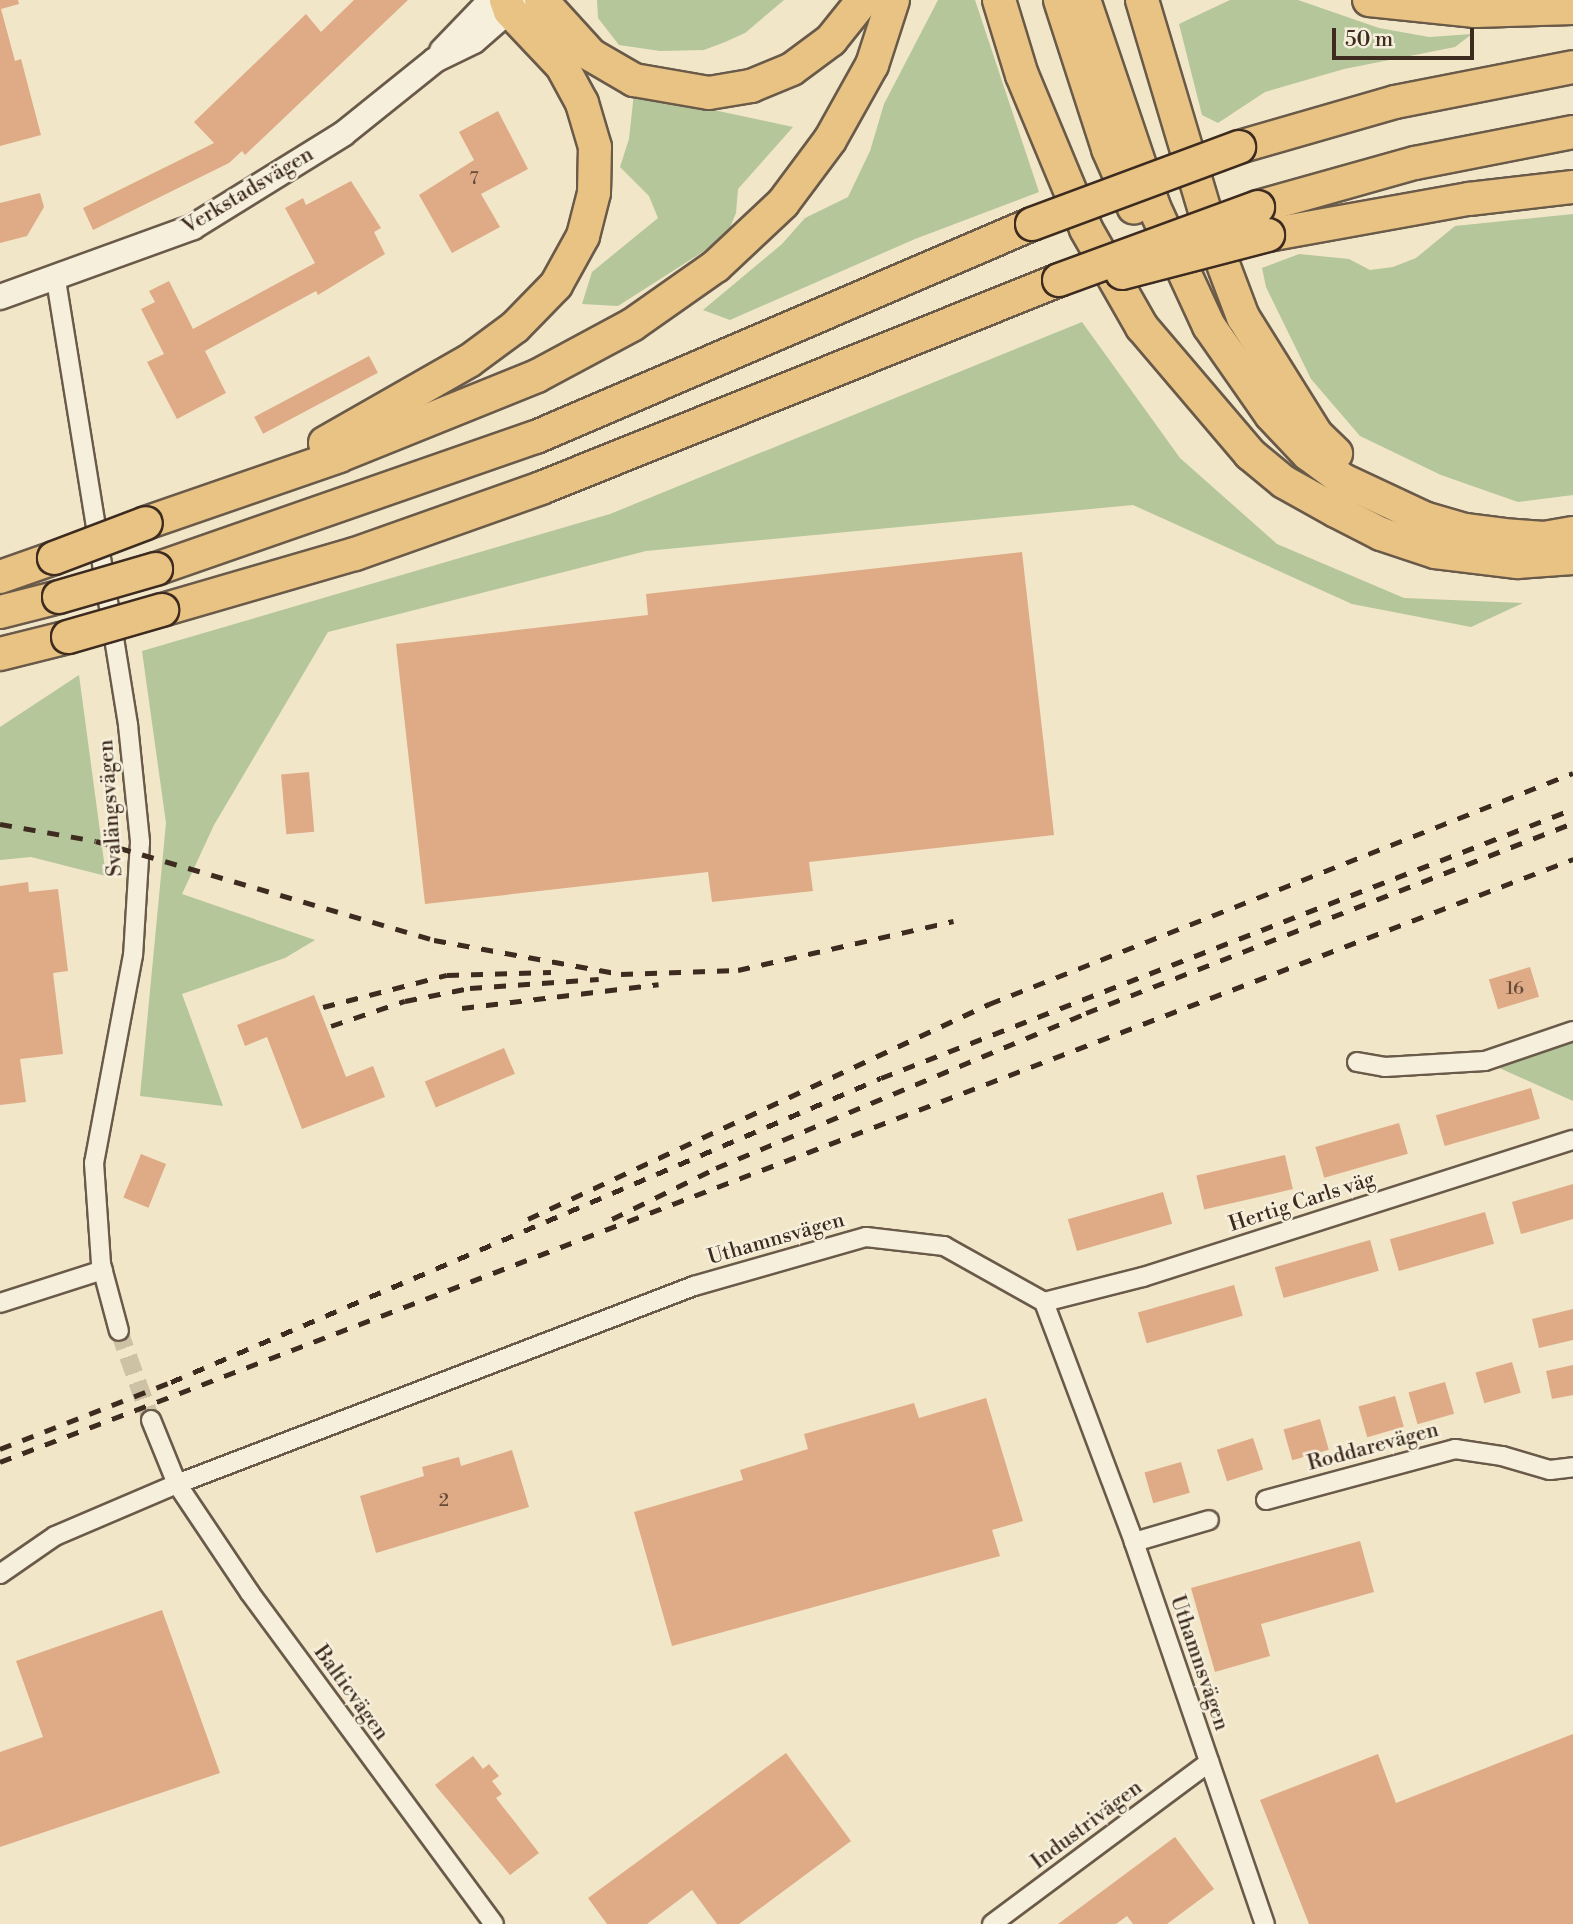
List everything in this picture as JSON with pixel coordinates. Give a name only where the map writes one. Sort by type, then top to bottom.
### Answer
[{"type":"highway","points":[[541,0],[591,55],[634,80],[709,93],[751,86],[792,69],[831,40],[863,0]]},
{"type":"highway","points":[[0,577],[339,456],[537,376],[632,325],[716,267],[783,202],[830,140],[872,65],[893,0]]},
{"type":"highway","points":[[999,0],[1022,75],[1086,229],[1142,327],[1250,454],[1284,482],[1336,511],[1381,534],[1435,552],[1517,562],[1573,558]]},
{"type":"highway","points":[[1060,0],[1108,149],[1189,333],[1258,435],[1336,511]]},
{"type":"highway","points":[[1084,0],[1154,207],[1209,326],[1271,415],[1308,454],[1343,480],[1392,503],[1465,530],[1544,538],[1573,533]]},
{"type":"highway","points":[[1142,0],[1212,235],[1243,317],[1316,435],[1392,503]]},
{"type":"highway","points":[[1369,0],[1475,10],[1573,8]]},
{"type":"highway","points":[[227,494],[367,421],[469,361],[515,327],[556,285],[583,236],[594,193],[595,147],[582,103],[562,66],[507,3]]},
{"type":"highway","points":[[0,612],[156,569],[536,436],[1032,224],[1239,147],[1395,102],[1573,67]]},
{"type":"highway","points":[[0,654],[355,554],[541,488],[1011,299],[1263,221],[1415,163],[1573,132]]},
{"type":"highway","points":[[1263,221],[1573,187]]},
{"type":"main road","name":"Verkstadsvägen","points":[[0,297],[57,280],[193,227],[343,134],[435,60],[474,41],[507,3]]},
{"type":"street","name":"Svalängsvägen","points":[[57,280],[128,725],[140,842],[133,955],[94,1163],[103,1270],[119,1331]]},
{"type":"street","points":[[1357,1062],[1385,1067],[1485,1061],[1573,1031]]},
{"type":"street","name":"Hertig Carls väg","points":[[1044,1303],[1143,1277],[1573,1140]]},
{"type":"street","name":"Uthamnsvägen","points":[[0,1574],[55,1536],[177,1485],[694,1286],[866,1237],[944,1247],[1044,1303],[1134,1542],[1265,1924]]},
{"type":"street","points":[[0,1303],[103,1270]]},
{"type":"street","points":[[151,1420],[177,1485]]},
{"type":"street","name":"Roddarevägen","points":[[1266,1500],[1455,1449],[1502,1455],[1550,1470],[1573,1467]]},
{"type":"street","name":"Balticvägen","points":[[177,1485],[250,1593],[494,1924]]},
{"type":"street","points":[[1134,1542],[1209,1520]]},
{"type":"street","name":"Industrivägen","points":[[992,1924],[1209,1762]]},
{"type":"green space","points":[[597,0],[784,0],[745,33],[725,42],[704,50],[660,51],[619,45],[598,18]]},
{"type":"green space","points":[[938,0],[975,0],[1039,192],[915,239],[730,320],[703,310],[782,244],[805,218],[848,197],[870,151],[884,104]]},
{"type":"green space","points":[[1230,0],[1298,0],[1379,28],[1429,37],[1472,34],[1455,47],[1344,69],[1265,92],[1218,123],[1202,115],[1179,24]]},
{"type":"green space","points":[[634,93],[793,127],[738,189],[736,213],[726,237],[618,306],[582,304],[592,272],[658,218],[649,196],[620,167],[629,139]]},
{"type":"green space","points":[[1573,214],[1573,495],[1518,502],[1441,475],[1360,436],[1311,379],[1266,287],[1262,268],[1299,254],[1349,259],[1370,270],[1393,267],[1416,258],[1455,226]]},
{"type":"green space","points":[[1082,322],[1180,458],[1277,544],[1404,598],[1523,603],[1471,627],[1352,604],[1133,505],[646,551],[328,632],[214,825],[182,894],[315,940],[285,958],[182,994],[223,1106],[140,1096],[166,823],[142,651],[610,514]]},
{"type":"green space","points":[[79,675],[106,876],[31,857],[0,860],[0,727]]},
{"type":"green space","points":[[1573,1040],[1573,1101],[1495,1066]]},
{"type":"building","points":[[0,0],[18,0],[19,4],[1,9],[15,61],[21,59],[41,135],[0,146]]},
{"type":"building","points":[[354,0],[408,0],[245,155],[242,151],[229,163],[93,230],[83,208],[214,143],[194,122],[306,14],[321,32]]},
{"type":"building","points":[[498,111],[528,169],[481,194],[500,227],[452,253],[419,195],[474,160],[459,132]]},
{"type":"building","points":[[351,181],[381,228],[374,232],[385,254],[318,295],[316,291],[205,351],[226,393],[177,419],[147,362],[164,354],[141,309],[155,302],[149,291],[169,281],[193,329],[315,263],[285,208],[303,198],[306,205]]},
{"type":"building","points":[[40,193],[44,207],[27,236],[0,243],[0,203]]},
{"type":"building","points":[[369,356],[378,373],[263,434],[254,417]]},
{"type":"building","points":[[1022,552],[1054,835],[809,862],[813,891],[712,902],[708,872],[425,904],[396,644],[648,615],[646,594]]},
{"type":"building","points":[[309,772],[314,832],[286,834],[281,774]]},
{"type":"building","points":[[28,882],[29,892],[58,889],[68,971],[53,973],[63,1054],[20,1059],[26,1102],[0,1105],[0,886]]},
{"type":"building","points":[[1530,967],[1539,997],[1498,1009],[1489,980]]},
{"type":"building","points":[[314,995],[346,1077],[373,1066],[385,1097],[302,1129],[267,1037],[245,1046],[237,1025]]},
{"type":"building","points":[[504,1048],[515,1074],[436,1107],[425,1082]]},
{"type":"building","points":[[1531,1088],[1540,1119],[1445,1146],[1436,1115]]},
{"type":"building","points":[[1399,1123],[1408,1154],[1324,1178],[1315,1147]]},
{"type":"building","points":[[141,1154],[166,1164],[148,1208],[123,1198]]},
{"type":"building","points":[[1285,1155],[1293,1189],[1204,1210],[1196,1175]]},
{"type":"building","points":[[1573,1184],[1573,1219],[1521,1234],[1512,1202]]},
{"type":"building","points":[[1163,1192],[1172,1224],[1077,1251],[1068,1219]]},
{"type":"building","points":[[1485,1212],[1494,1244],[1399,1271],[1390,1239]]},
{"type":"building","points":[[1370,1240],[1379,1271],[1284,1298],[1275,1267]]},
{"type":"building","points":[[1234,1285],[1243,1316],[1147,1343],[1138,1313]]},
{"type":"building","points":[[1573,1309],[1573,1340],[1539,1348],[1532,1319]]},
{"type":"building","points":[[1512,1362],[1521,1393],[1484,1403],[1475,1372]]},
{"type":"building","points":[[1573,1365],[1573,1395],[1552,1399],[1546,1371]]},
{"type":"building","points":[[1445,1382],[1454,1414],[1418,1424],[1408,1392]]},
{"type":"building","points":[[1395,1396],[1404,1427],[1367,1437],[1358,1406]]},
{"type":"building","points":[[986,1398],[1023,1521],[992,1530],[1000,1556],[672,1646],[634,1512],[743,1480],[740,1470],[808,1449],[804,1434],[914,1403],[919,1418]]},
{"type":"building","points":[[1320,1419],[1329,1450],[1292,1460],[1283,1429]]},
{"type":"building","points":[[1253,1438],[1263,1469],[1227,1481],[1217,1450]]},
{"type":"building","points":[[512,1450],[529,1507],[376,1553],[360,1496],[424,1476],[422,1467],[459,1457],[461,1466]]},
{"type":"building","points":[[1181,1462],[1190,1493],[1153,1503],[1144,1472]]},
{"type":"building","points":[[1360,1541],[1374,1592],[1261,1624],[1270,1656],[1215,1672],[1191,1588]]},
{"type":"building","points":[[162,1610],[220,1773],[0,1847],[0,1752],[43,1737],[16,1661]]},
{"type":"building","points":[[1573,1734],[1573,1924],[1309,1924],[1260,1800],[1378,1754],[1396,1803]]},
{"type":"building","points":[[786,1753],[851,1841],[739,1924],[717,1924],[692,1890],[647,1924],[607,1924],[588,1898]]},
{"type":"building","points":[[473,1756],[483,1769],[489,1764],[499,1776],[492,1781],[502,1794],[496,1798],[539,1853],[510,1875],[435,1785]]},
{"type":"building","points":[[1175,1837],[1214,1889],[1167,1924],[1133,1924],[1127,1916],[1116,1924],[1058,1924]]},
{"type":"tunnel","points":[[119,1331],[151,1420]]},
{"type":"railway","points":[[528,1219],[989,1004],[1573,773]]},
{"type":"railway","points":[[0,1449],[171,1382],[881,1078],[1573,809]]},
{"type":"railway","points":[[612,1219],[716,1168],[1086,1013],[1573,823]]},
{"type":"railway","points":[[0,824],[96,841],[434,940],[621,974],[738,970],[953,921]]},
{"type":"railway","points":[[0,1462],[1573,859]]},
{"type":"railway","points":[[323,1007],[447,975],[551,972]]},
{"type":"railway","points":[[331,1026],[405,1001],[470,988],[599,979]]},
{"type":"railway","points":[[462,1008],[659,984]]}]
